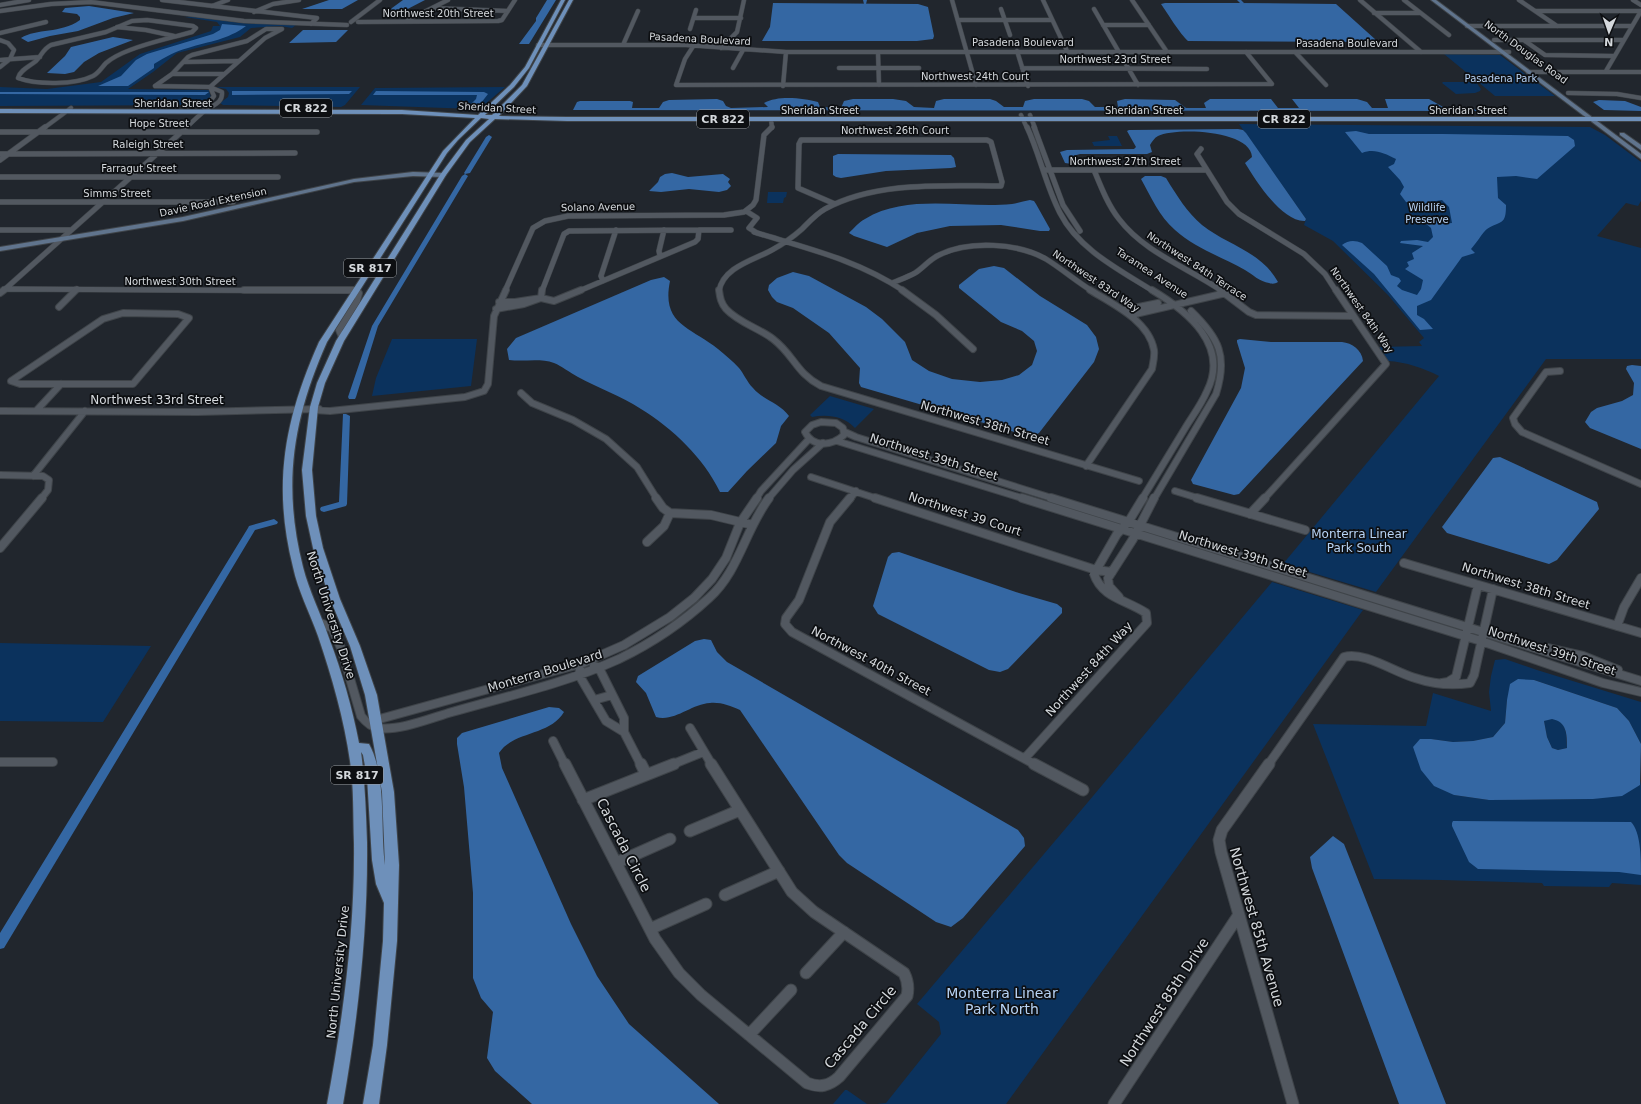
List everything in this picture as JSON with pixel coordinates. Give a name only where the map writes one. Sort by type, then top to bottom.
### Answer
[{"type":"main road","name":"North University Drive","points":[[335,1104],[354,988],[359,938],[361,857],[359,800],[353,748],[345,710],[318,622],[308,600],[289,524],[286,475],[296,410],[312,363],[323,342],[430,174],[448,148],[512,86],[527,67],[563,0]]},
{"type":"main road","name":"North University Drive","points":[[371,1104],[380,1045],[390,941],[392,865],[388,792],[371,695],[355,646],[335,599],[318,548],[310,516],[307,470],[314,410],[324,376],[342,337],[443,175],[468,141],[524,86],[571,0]]},
{"type":"main road","name":"North Douglas Road","points":[[1433,0],[1641,157]]},
{"type":"main road","name":"North Douglas Road","points":[[1440,0],[1509,52],[1574,98]]},
{"type":"main road","name":"Sheridan Street","points":[[0,107],[69,110]]},
{"type":"main road","name":"Sheridan Street","points":[[205,110],[212,107],[421,108],[564,114],[1641,119]]},
{"type":"main road","name":"Sheridan Street","points":[[0,112],[69,110],[205,110],[402,112],[567,119],[1022,117]]},
{"type":"main road","name":"Sheridan Street","points":[[1031,117],[1585,115],[1594,113],[1641,114]]},
{"type":"main road","points":[[1594,113],[1612,127]]},
{"type":"main road","points":[[1618,131],[1641,148]]},
{"type":"main road","name":"Davie Road Extension","points":[[0,249],[207,215],[337,182],[388,176],[430,174],[443,175]]},
{"type":"main road","points":[[374,286],[370,284],[369,280],[386,253],[388,247],[386,243]]},
{"type":"main road","points":[[353,748],[365,747],[369,755],[374,796],[375,835],[379,868],[391,909]]},
{"type":"street","points":[[0,5],[29,0]]},
{"type":"street","points":[[162,0],[210,7],[317,18],[311,24]]},
{"type":"street","points":[[166,22],[228,0]]},
{"type":"street","points":[[273,0],[286,2]]},
{"type":"street","points":[[254,12],[267,6],[299,0]]},
{"type":"street","points":[[0,11],[50,4],[90,1],[244,21],[324,24],[349,23],[380,0]]},
{"type":"street","points":[[406,21],[448,0]]},
{"type":"street","points":[[432,8],[508,11],[515,0]]},
{"type":"street","points":[[721,48],[737,32],[744,0]]},
{"type":"street","points":[[952,0],[976,85]]},
{"type":"street","points":[[1043,0],[1067,51]]},
{"type":"street","points":[[1132,0],[1167,52]]},
{"type":"street","points":[[1360,0],[1421,52]]},
{"type":"street","points":[[1404,0],[1449,35]]},
{"type":"street","points":[[1519,0],[1557,26]]},
{"type":"street","points":[[1633,0],[1641,5]]},
{"type":"street","points":[[1001,9],[1010,35]]},
{"type":"street","points":[[1094,9],[1138,85]]},
{"type":"street","points":[[690,29],[696,10]]},
{"type":"street","name":"Northwest 20th Street","points":[[349,23],[501,20],[508,11]]},
{"type":"street","points":[[623,45],[638,11]]},
{"type":"street","points":[[1536,11],[1640,11],[1606,71],[1608,72]]},
{"type":"street","points":[[1374,13],[1419,13]]},
{"type":"street","points":[[357,23],[360,16]]},
{"type":"street","points":[[694,18],[741,18]]},
{"type":"street","points":[[147,20],[166,22],[193,26],[196,28],[192,32],[141,46],[119,55],[106,64],[97,74],[86,79],[66,82],[40,82],[22,80],[18,78],[20,73],[40,57],[44,49],[51,45],[94,36],[132,21],[147,20]]},
{"type":"street","points":[[958,20],[1052,20]]},
{"type":"street","points":[[0,33],[46,22]]},
{"type":"street","points":[[1103,25],[1149,25]]},
{"type":"street","points":[[1467,26],[1632,26]]},
{"type":"street","points":[[117,27],[146,30],[176,36]]},
{"type":"street","points":[[210,87],[265,38],[282,29],[266,29],[247,41],[188,57],[172,74],[156,86],[210,87],[222,92],[223,95],[221,99],[212,107]]},
{"type":"street","points":[[0,40],[8,43],[14,50],[10,59],[0,67]]},
{"type":"street","points":[[1494,40],[1623,40]]},
{"type":"street","points":[[1525,40],[1545,54],[1614,56]]},
{"type":"street","name":"Pasadena Boulevard","points":[[538,45],[694,46],[786,52],[1509,52]]},
{"type":"street","name":"Northwest 24th Court","points":[[694,46],[686,55],[676,85],[1028,86],[1272,84],[1246,52]]},
{"type":"street","points":[[733,68],[743,50]]},
{"type":"street","points":[[1017,51],[1028,86]]},
{"type":"street","points":[[783,86],[786,52]]},
{"type":"street","points":[[878,52],[879,85]]},
{"type":"street","points":[[1295,52],[1326,85]]},
{"type":"street","points":[[0,60],[40,57]]},
{"type":"street","points":[[184,62],[238,61]]},
{"type":"street","points":[[839,68],[918,68]]},
{"type":"street","name":"Northwest 23rd Street","points":[[1022,68],[1207,69]]},
{"type":"street","points":[[1528,72],[1641,72]]},
{"type":"street","points":[[172,74],[224,74]]},
{"type":"street","points":[[2,291],[205,110],[214,96],[210,87]]},
{"type":"street","points":[[1568,94],[1617,94],[1641,98]]},
{"type":"street","points":[[0,160],[69,110]]},
{"type":"street","points":[[1022,117],[1047,170]]},
{"type":"street","name":"Taramea Avenue","points":[[1031,117],[1061,215],[1077,237],[1110,264],[1175,302],[1201,320],[1212,332],[1221,355],[1223,367],[1216,394],[1112,572]]},
{"type":"street","points":[[746,211],[754,206],[756,200],[764,135],[772,128],[771,119]]},
{"type":"street","name":"Hope Street","points":[[0,132],[317,132]]},
{"type":"street","name":"Northwest 26th Court","points":[[836,204],[798,188],[799,144],[803,140],[987,140],[991,142],[1002,182],[1001,186]]},
{"type":"street","name":"Northwest 84th Way","points":[[1201,149],[1197,154],[1227,202],[1239,214],[1304,254],[1325,274],[1385,362],[1385,366],[1250,514]]},
{"type":"street","name":"Raleigh Street","points":[[0,154],[295,154]]},
{"type":"street","name":"Northwest 27th Street","points":[[1047,170],[1206,170]]},
{"type":"street","name":"Northwest 84th Terrace","points":[[1094,170],[1110,206],[1119,219],[1132,233],[1154,251],[1226,293],[1256,315],[1353,316]]},
{"type":"street","name":"Farragut Street","points":[[0,177],[278,177]]},
{"type":"street","name":"Northwest 38th Street","points":[[1001,186],[902,187],[868,193],[836,204],[817,214],[788,241],[731,271],[722,280],[718,290],[720,300],[726,310],[762,332],[786,351],[803,374],[824,387],[1139,481]]},
{"type":"street","name":"Simms Street","points":[[0,202],[233,202]]},
{"type":"street","points":[[746,211],[757,218],[749,228],[754,232],[788,241],[840,258],[892,282],[936,315],[973,349]]},
{"type":"street","name":"Solano Avenue","points":[[314,410],[330,411],[465,397],[484,391],[488,384],[490,344],[496,309],[533,228],[550,220],[574,216],[712,216],[746,211]]},
{"type":"street","points":[[0,230],[71,230]]},
{"type":"street","points":[[541,298],[542,289],[565,233],[575,230],[731,230]]},
{"type":"street","points":[[603,281],[601,276],[616,230]]},
{"type":"street","points":[[660,256],[659,251],[664,230]]},
{"type":"street","points":[[496,309],[541,298],[554,301],[697,241],[699,230]]},
{"type":"street","name":"Northwest 83rd Way","points":[[892,282],[915,273],[939,256],[952,250],[986,245],[1020,249],[1046,259],[1078,282],[1131,315],[1150,339],[1154,351],[1152,368],[1086,466]]},
{"type":"street","points":[[59,307],[77,289]]},
{"type":"street","name":"Northwest 30th Street","points":[[2,291],[77,289],[356,290]]},
{"type":"street","points":[[1131,315],[1219,289]]},
{"type":"street","points":[[342,337],[339,330],[357,301],[359,293],[356,290]]},
{"type":"street","points":[[1124,310],[1226,293]]},
{"type":"street","points":[[499,302],[520,303]]},
{"type":"street","name":"Taramea Avenue","points":[[1096,570],[1117,534],[1129,522],[1208,390],[1213,377],[1214,365],[1207,339],[1201,329],[1175,302]]},
{"type":"street","points":[[36,411],[60,384],[133,384],[189,318],[178,314],[123,313],[114,315],[103,319],[11,381],[20,384],[60,384]]},
{"type":"street","points":[[1560,371],[1546,372],[1513,418],[1513,422],[1516,427],[1522,432],[1641,484]]},
{"type":"street","points":[[521,393],[532,403],[573,420],[606,439],[637,467],[664,508],[670,513],[706,514],[753,525]]},
{"type":"street","name":"Northwest 33rd Street","points":[[0,411],[314,410]]},
{"type":"street","points":[[33,476],[85,411]]},
{"type":"street","name":"Northwest 39th Street","points":[[809,439],[805,432],[810,425],[815,423],[834,423],[843,428],[845,432],[856,437],[1129,522],[1137,529],[1467,637],[1482,637],[1523,644],[1637,680]]},
{"type":"street","points":[[809,439],[823,443],[837,441],[841,439],[845,432]]},
{"type":"street","name":"Monterra Boulevard","points":[[377,724],[583,663],[624,645],[670,617],[694,598],[709,582],[726,558],[740,523],[760,491],[809,439]]},
{"type":"street","name":"Northwest 39th Street","points":[[837,441],[1122,528],[1137,529],[1468,628],[1482,637],[1555,668],[1641,692]]},
{"type":"street","name":"Monterra Boulevard","points":[[377,724],[402,725],[579,675],[628,655],[664,636],[695,612],[722,586],[739,560],[753,525],[771,495],[788,476],[823,443]]},
{"type":"street","points":[[0,476],[43,476],[49,480],[48,490],[0,548]]},
{"type":"street","name":"Northwest 39 Court","points":[[811,476],[1096,570],[1112,572]]},
{"type":"street","name":"Northwest 40th Street","points":[[856,491],[830,522],[799,600],[786,618],[785,624],[792,632],[1083,790]]},
{"type":"street","points":[[1175,491],[1305,530]]},
{"type":"street","points":[[647,542],[667,523],[670,513]]},
{"type":"street","name":"Northwest 38th Street","points":[[1404,563],[1641,633]]},
{"type":"street","points":[[1096,570],[1094,574],[1095,580],[1100,588],[1106,593],[1124,601]]},
{"type":"street","points":[[1112,572],[1108,578],[1109,586],[1124,601]]},
{"type":"street","points":[[1617,626],[1619,614],[1641,578]]},
{"type":"street","points":[[709,582],[722,586]]},
{"type":"street","points":[[1434,684],[1448,682],[1456,677],[1467,637],[1478,584]]},
{"type":"street","points":[[1434,684],[1457,686],[1470,683],[1474,675],[1492,589]]},
{"type":"street","name":"Northwest 84th Way","points":[[1025,758],[1147,623],[1146,613],[1140,608],[1124,601]]},
{"type":"street","points":[[318,622],[332,628],[341,648],[361,716],[366,722],[377,724]]},
{"type":"street","name":"Northwest 85th Avenue","points":[[1293,1104],[1238,916],[1221,852],[1219,840],[1222,830],[1344,657],[1351,655],[1360,656],[1434,684]]},
{"type":"street","points":[[624,732],[606,721],[579,675],[583,663],[599,668],[624,718],[624,732],[646,774]]},
{"type":"street","points":[[594,700],[612,695]]},
{"type":"street","name":"Cascada Circle","points":[[553,742],[655,939],[679,973],[701,995],[807,1083],[822,1087],[830,1086],[907,996],[909,985],[904,973],[814,912],[792,892],[703,752],[690,728]]},
{"type":"street","name":"Cascada Circle","points":[[583,800],[703,752]]},
{"type":"street","points":[[0,762],[53,762]]},
{"type":"street","points":[[690,831],[740,810]]},
{"type":"street","points":[[616,863],[670,839]]},
{"type":"street","points":[[725,895],[779,871]]},
{"type":"street","points":[[650,929],[706,904]]},
{"type":"street","name":"Northwest 85th Drive","points":[[1114,1104],[1238,916]]},
{"type":"street","points":[[806,973],[844,932]]},
{"type":"street","points":[[749,1035],[790,990]]},
{"type":"green space","points":[[193,16],[250,23],[296,25],[292,28],[280,26],[251,28],[240,37],[177,53],[128,89],[209,90],[211,98],[203,105],[0,106],[0,87],[47,89],[101,82],[140,54],[211,31],[213,26],[220,26],[217,22],[185,17]]},
{"type":"green space","name":"Pasadena Park","points":[[1444,54],[1500,55],[1555,96],[1495,96]]},
{"type":"green space","points":[[1476,82],[1481,89],[1475,93],[1456,94],[1442,83]]},
{"type":"green space","points":[[216,87],[360,87],[345,105],[341,107],[223,105],[220,103],[228,97],[229,93],[226,89]]},
{"type":"green space","points":[[505,87],[483,106],[474,109],[361,105],[375,88]]},
{"type":"green space","points":[[1239,124],[1590,127],[1605,135],[1641,162],[1641,201],[1638,206],[1626,203],[1597,236],[1641,248],[1641,359],[1546,359],[1376,592],[1283,564],[1439,376],[1414,366],[1388,361],[1379,347],[1422,346],[1419,342],[1424,338],[1388,295],[1333,241],[1304,225],[1306,219]]},
{"type":"green space","points":[[1108,136],[1117,136],[1122,146],[1094,146],[1092,142],[1110,140]]},
{"type":"green space","points":[[768,192],[787,192],[783,203],[767,203]]},
{"type":"green space","points":[[392,339],[477,339],[471,386],[372,396],[376,378]]},
{"type":"green space","points":[[830,396],[874,409],[855,428],[841,418],[829,416],[812,417],[810,415]]},
{"type":"green space","name":"Monterra Linear Park North","points":[[1272,582],[1363,610],[1006,1104],[877,1104],[886,1103],[941,1034],[939,1022],[917,1004]]},
{"type":"green space","points":[[0,643],[151,646],[103,722],[0,721]]},
{"type":"green space","points":[[1505,659],[1641,702],[1641,744],[1629,721],[1617,708],[1534,680],[1507,700],[1505,723],[1493,737],[1473,741],[1453,742],[1431,739],[1454,795],[1489,800],[1593,799],[1640,785],[1641,780],[1641,885],[1612,883],[1609,887],[1544,886],[1542,883],[1374,879],[1313,724],[1426,726],[1433,693],[1491,711],[1489,692],[1495,660]]},
{"type":"green space","points":[[1552,718],[1561,722],[1564,726],[1567,748],[1558,750],[1552,748],[1547,737],[1544,721]]},
{"type":"green space","points":[[845,1090],[847,1090],[867,1104],[833,1104]]},
{"type":"shaded area","points":[[329,0],[358,0],[342,9],[302,9]]},
{"type":"shaded area","points":[[403,0],[425,0],[396,15],[384,18],[392,8]]},
{"type":"shaded area","points":[[547,0],[556,0],[529,44],[519,44],[536,21],[536,18]]},
{"type":"shaded area","points":[[773,3],[918,4],[928,7],[934,36],[933,39],[917,41],[762,41],[770,27]]},
{"type":"shaded area","points":[[1161,4],[1336,4],[1376,40],[1367,42],[1188,41]]},
{"type":"shaded area","points":[[89,6],[134,13],[113,18],[78,31],[28,42],[21,38],[34,33],[57,29],[72,24],[80,20],[80,17],[77,14],[62,12],[65,8]]},
{"type":"shaded area","points":[[222,24],[246,26],[239,31],[218,40],[171,54],[154,64],[154,68],[128,86],[98,86],[121,76],[136,60],[147,54],[213,34],[220,30]]},
{"type":"shaded area","points":[[303,30],[348,30],[336,42],[289,43]]},
{"type":"shaded area","points":[[113,37],[133,40],[99,53],[84,62],[74,72],[65,74],[47,73],[65,56],[71,47]]},
{"type":"shaded area","points":[[232,91],[352,91],[349,94],[232,95]]},
{"type":"shaded area","points":[[376,91],[484,92],[488,94],[481,103],[470,105],[476,99],[477,95],[373,95]]},
{"type":"shaded area","points":[[0,92],[209,92],[205,95],[0,94]]},
{"type":"shaded area","points":[[791,98],[818,102],[820,107],[841,108],[844,101],[853,99],[893,99],[906,101],[914,107],[934,108],[936,101],[944,99],[990,99],[996,101],[1004,107],[1023,107],[1025,101],[1034,99],[1082,99],[1089,101],[1095,107],[1118,107],[1117,101],[1125,99],[1175,100],[1186,108],[1206,108],[1204,103],[1210,99],[1271,99],[1278,108],[1299,108],[1292,99],[1357,99],[1367,102],[1372,108],[1388,108],[1385,99],[1429,99],[1443,107],[1473,108],[1477,111],[573,110],[577,102],[580,101],[630,101],[633,102],[632,108],[659,108],[663,102],[669,100],[717,99],[723,101],[726,106],[731,108],[768,107],[764,103],[770,100]]},
{"type":"shaded area","points":[[1599,100],[1625,101],[1641,107],[1641,111],[1604,110],[1593,102]]},
{"type":"shaded area","points":[[1129,130],[1243,130],[1246,133],[1306,219],[1305,221],[1296,220],[1287,215],[1270,199],[1245,163],[1252,157],[1248,148],[1239,141],[1227,136],[1195,132],[1167,133],[1154,139],[1150,145],[1152,152],[1147,154],[1080,154],[1073,156],[1074,161],[1072,164],[1065,163],[1060,152],[1067,150],[1134,149],[1136,147],[1127,131]]},
{"type":"shaded area","points":[[1356,131],[1369,134],[1568,136],[1574,140],[1575,146],[1537,179],[1516,176],[1497,177],[1498,198],[1506,205],[1504,219],[1502,222],[1485,231],[1471,249],[1475,253],[1462,257],[1431,300],[1417,306],[1417,315],[1424,319],[1433,329],[1420,330],[1374,274],[1342,245],[1352,241],[1362,243],[1387,266],[1391,275],[1399,278],[1401,281],[1397,286],[1402,290],[1417,295],[1421,289],[1423,280],[1405,269],[1409,266],[1407,262],[1414,259],[1412,253],[1423,246],[1400,243],[1401,241],[1417,240],[1428,242],[1433,237],[1431,228],[1423,221],[1430,215],[1441,224],[1452,223],[1449,207],[1442,200],[1430,202],[1431,210],[1406,202],[1400,194],[1404,187],[1400,180],[1388,167],[1394,164],[1396,159],[1375,151],[1362,153],[1345,132]]},
{"type":"shaded area","points":[[838,154],[951,155],[954,158],[956,167],[886,171],[841,178],[833,175],[833,156]]},
{"type":"shaded area","points":[[672,173],[688,177],[723,174],[730,179],[728,182],[731,186],[727,190],[719,192],[689,189],[661,192],[649,191],[658,182],[660,177],[665,174]]},
{"type":"shaded area","points":[[1145,176],[1161,176],[1166,178],[1182,203],[1202,225],[1253,256],[1271,271],[1278,282],[1272,284],[1256,278],[1245,270],[1191,242],[1175,230],[1164,219],[1141,179]]},
{"type":"shaded area","points":[[1030,200],[1034,201],[1036,204],[1050,229],[1049,231],[1001,225],[950,226],[917,233],[887,247],[849,233],[865,219],[882,211],[900,206],[918,204],[994,205],[1012,204]]},
{"type":"shaded area","points":[[994,266],[1004,268],[1040,296],[1087,325],[1096,337],[1099,349],[1094,362],[1039,433],[1033,436],[1025,435],[861,387],[859,383],[860,368],[829,333],[793,308],[777,302],[768,290],[769,285],[777,278],[793,272],[809,276],[866,307],[882,319],[905,342],[912,360],[929,371],[952,379],[980,382],[1002,380],[1019,375],[1032,365],[1037,351],[1034,341],[1022,331],[1001,322],[959,288],[959,285],[979,269]]},
{"type":"shaded area","points":[[664,277],[670,281],[668,296],[670,307],[674,316],[680,323],[729,358],[739,368],[757,392],[781,408],[789,416],[781,426],[776,443],[728,492],[720,492],[705,467],[676,435],[633,404],[586,381],[554,363],[543,361],[509,360],[507,349],[516,338],[651,280]]},
{"type":"shaded area","points":[[1237,340],[1271,342],[1342,342],[1359,350],[1363,361],[1239,494],[1234,495],[1193,484],[1191,480],[1241,388],[1245,368],[1237,342]]},
{"type":"shaded area","points":[[1627,366],[1641,366],[1641,449],[1590,428],[1585,422],[1591,412],[1597,408],[1622,401],[1633,395],[1634,383],[1626,369]]},
{"type":"shaded area","points":[[1500,457],[1597,502],[1599,509],[1557,560],[1549,564],[1447,533],[1442,527],[1493,458]]},
{"type":"shaded area","points":[[899,552],[1019,593],[1057,604],[1062,608],[1062,613],[1008,669],[1000,672],[989,670],[878,614],[873,606],[888,557],[892,553]]},
{"type":"shaded area","points":[[704,639],[711,640],[717,652],[727,662],[1018,830],[1024,838],[1025,846],[963,918],[951,927],[936,922],[847,863],[839,855],[740,710],[722,704],[710,703],[696,706],[670,717],[656,717],[646,693],[636,682],[638,676],[695,641]]},
{"type":"shaded area","points":[[1518,679],[1534,680],[1617,708],[1629,721],[1641,744],[1640,785],[1622,796],[1593,799],[1489,800],[1454,795],[1434,786],[1421,770],[1413,747],[1420,739],[1453,742],[1473,741],[1493,737],[1505,723],[1510,684]],"holes":[[[1552,719],[1561,723],[1565,729],[1567,743],[1567,748],[1558,750],[1552,748],[1547,737],[1544,721]]]},
{"type":"shaded area","points":[[549,707],[559,708],[564,712],[558,720],[550,725],[505,746],[499,753],[502,768],[571,924],[597,976],[629,1024],[719,1104],[532,1104],[495,1071],[487,1058],[493,1012],[481,998],[473,978],[473,893],[464,787],[457,738],[462,733]]},
{"type":"shaded area","points":[[1453,821],[1631,822],[1639,839],[1641,875],[1619,872],[1478,869],[1469,862],[1452,826]]},
{"type":"shaded area","points":[[1333,836],[1344,844],[1446,1104],[1399,1104],[1312,868],[1310,857]]},
{"type":"waterway","points":[[1239,0],[1242,3]]},
{"type":"waterway","points":[[467,173],[489,137]]},
{"type":"waterway","points":[[352,397],[375,326],[465,176]]},
{"type":"waterway","points":[[324,509],[343,504],[346,416]]},
{"type":"waterway","points":[[0,944],[252,528],[274,522]]},
{"type":"park label","name":"Wildlife Preserve","points":[[1427,212]]},
{"type":"park label","name":"Monterra Linear Park South","points":[[1359,541]]}]
